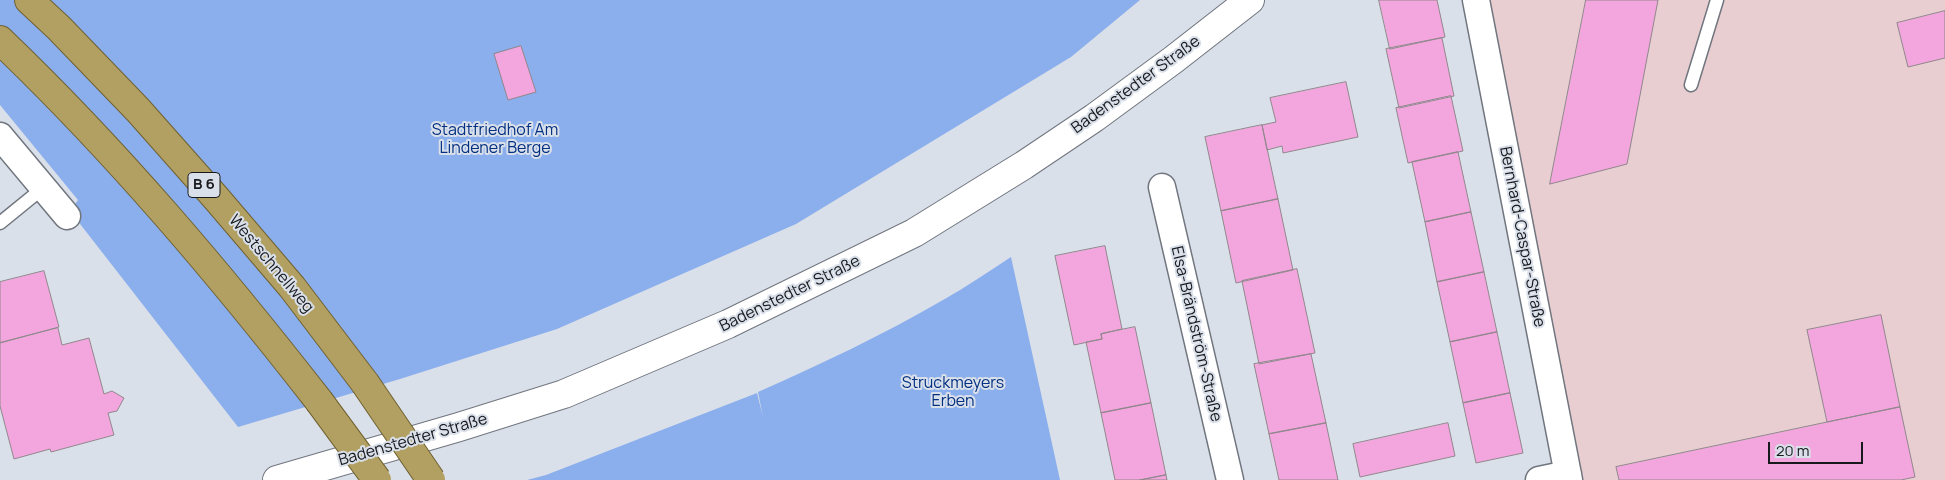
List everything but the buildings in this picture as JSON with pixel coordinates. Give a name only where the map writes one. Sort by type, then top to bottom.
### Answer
[{"type":"highway","name":"Westschnellweg","points":[[29,0],[132,103],[292,287],[364,383],[431,480]]},
{"type":"highway","points":[[0,40],[99,141],[254,317],[377,480]]},
{"type":"street","name":"Badenstedter Straße","points":[[277,480],[564,394],[728,324],[914,233],[1024,165],[1094,118],[1250,0]]},
{"type":"street","name":"Bernhard-Caspar-Straße","points":[[1476,0],[1569,477],[1539,480]]},
{"type":"street","points":[[0,136],[67,216]]},
{"type":"street","name":"Elsa-Brändström-Straße","points":[[1162,188],[1230,480]]},
{"type":"lane","points":[[1692,85],[1717,0]]},
{"type":"lane","points":[[0,223],[43,188]]},
{"type":"shaded area","points":[[1476,0],[1945,0],[1945,480],[1569,480]]},
{"type":"green space","name":"Stadtfriedhof Am Lindener Berge","points":[[0,0],[1140,0],[1071,57],[796,224],[557,329],[400,379],[238,427],[70,211],[78,200],[0,105]]},
{"type":"green space","name":"Struckmeyers Erben","points":[[1011,257],[1060,480],[527,480],[546,475],[757,393],[763,417],[758,392],[898,325],[952,295]]}]
